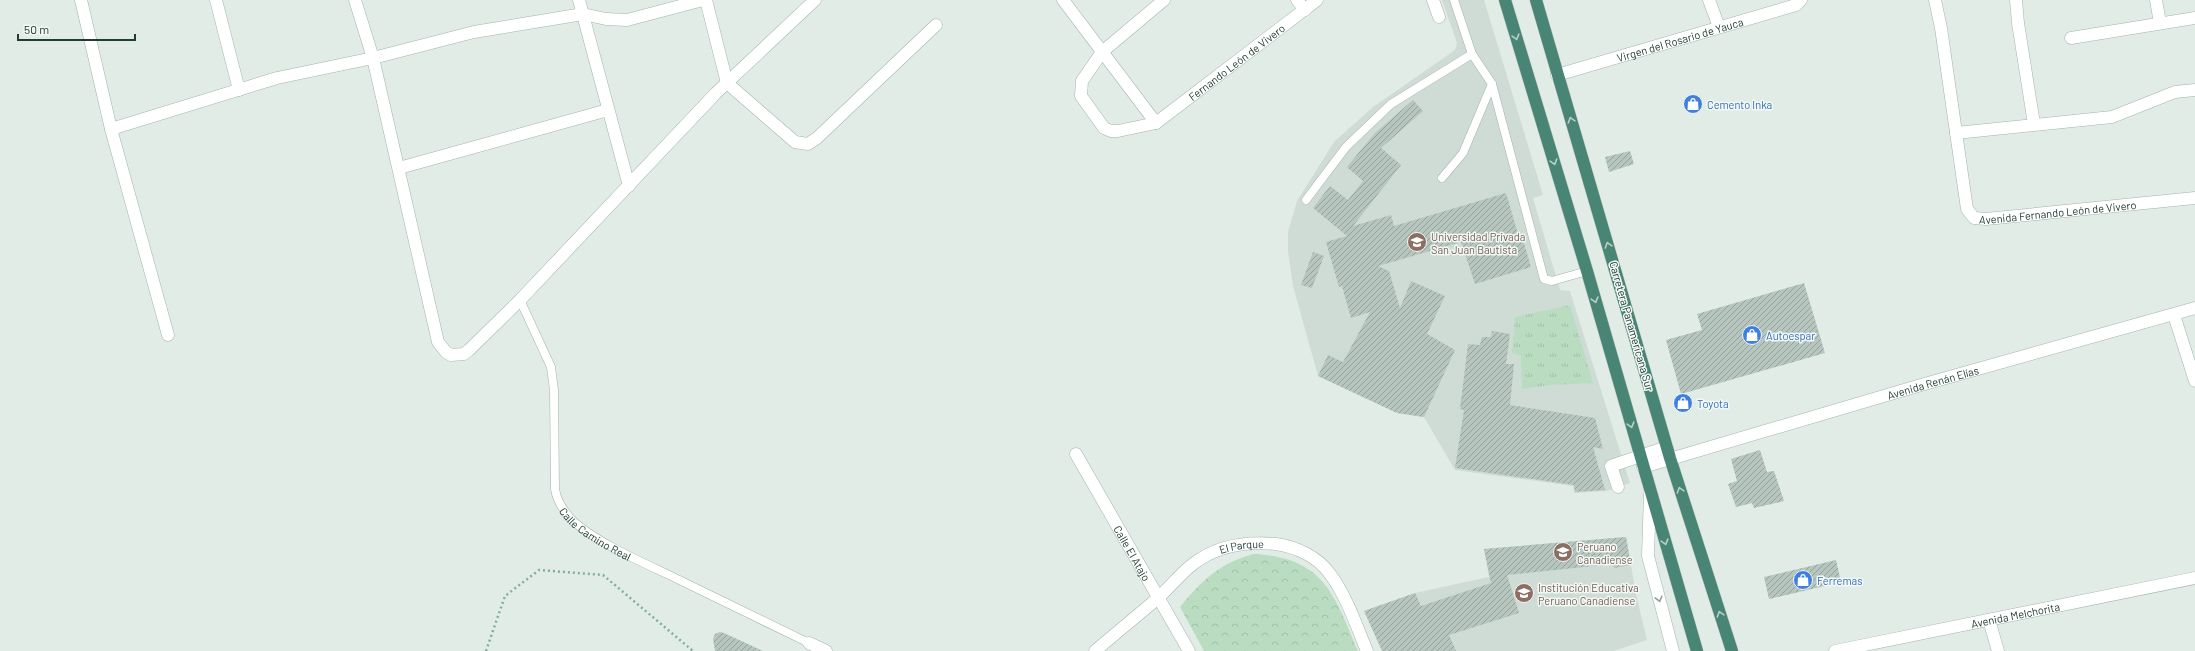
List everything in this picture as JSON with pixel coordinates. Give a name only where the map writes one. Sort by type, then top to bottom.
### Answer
[{"type":"highway","points":[[1505,0],[1587,271],[1697,651]]},
{"type":"highway","name":"Carretera Panamericana Sur","points":[[1536,0],[1668,452],[1732,651]]},
{"type":"street","points":[[81,0],[111,129],[168,335]]},
{"type":"street","points":[[216,0],[239,90]]},
{"type":"street","points":[[355,0],[373,58],[441,348],[451,355],[464,354],[520,300],[727,83],[816,0]]},
{"type":"street","points":[[579,0],[629,186]]},
{"type":"street","points":[[111,129],[277,78],[373,58],[474,32],[583,14],[606,19],[627,20],[704,0],[727,83],[795,142],[808,144],[817,138],[936,25]]},
{"type":"street","points":[[1063,0],[1102,52],[1156,123],[1118,131],[1104,128],[1081,96],[1080,89],[1082,81],[1102,52],[1164,0]]},
{"type":"street","points":[[1297,0],[1305,10]]},
{"type":"street","name":"Fernando León de Vivero","points":[[1156,123],[1317,0]]},
{"type":"street","points":[[1433,0],[1439,17]]},
{"type":"street","points":[[1710,0],[1719,28]]},
{"type":"street","name":"Virgen del Rosario de Yauca","points":[[1558,75],[1796,5],[1801,0]]},
{"type":"street","name":"Avenida Fernando León de Vivero","points":[[1934,0],[1941,28],[1967,209],[1974,218],[1986,219],[2195,198]]},
{"type":"street","points":[[2016,0],[2018,23],[2034,124]]},
{"type":"street","points":[[2156,0],[2160,23]]},
{"type":"street","points":[[2071,38],[2195,18]]},
{"type":"street","points":[[1956,133],[2112,117],[2175,92],[2195,90]]},
{"type":"street","points":[[399,168],[608,110]]},
{"type":"street","name":"Avenida Renán Elías","points":[[1618,487],[1611,466],[1642,462],[1668,452],[2195,308]]},
{"type":"street","points":[[2174,314],[2195,381]]},
{"type":"street","name":"Calle El Atajo","points":[[1076,454],[1189,651]]},
{"type":"street","points":[[1651,491],[1648,556],[1673,651]]},
{"type":"street","name":"El Parque","points":[[1095,651],[1159,597],[1193,564],[1226,546],[1254,543],[1284,545],[1302,552],[1318,561],[1330,574],[1344,599],[1367,651]]},
{"type":"street","name":"Avenida Melchorita","points":[[1835,651],[2195,578]]},
{"type":"street","points":[[1990,620],[1998,651]]},
{"type":"street","name":"Calle Camino Real","points":[[809,643],[826,651]]},
{"type":"lane","points":[[1454,0],[1472,54],[1492,84],[1544,279],[1552,281],[1587,271]]},
{"type":"lane","points":[[1306,200],[1346,147],[1391,104],[1472,54]]},
{"type":"lane","points":[[1442,178],[1463,153],[1492,84]]},
{"type":"lane","name":"Calle Camino Real","points":[[520,300],[551,367],[554,390],[556,499],[574,522],[588,532],[634,558],[809,643]]},
{"type":"path","points":[[486,651],[505,596],[539,570],[603,575],[693,651]]},
{"type":"shaded area","name":"Universidad Privada San Juan Bautista","points":[[1442,0],[1484,0],[1543,195],[1533,198],[1560,290],[1570,291],[1630,483],[1607,491],[1574,493],[1573,486],[1455,470],[1424,417],[1397,413],[1318,376],[1293,286],[1288,251],[1288,232],[1297,201],[1334,142],[1373,107],[1455,50],[1457,43]]},
{"type":"shaded area","name":"Institución Educativa Peruano Canadiense","points":[[1626,537],[1636,594],[1647,640],[1613,651],[1428,651],[1364,611],[1415,593],[1489,577],[1484,549]]},
{"type":"green space","points":[[1570,305],[1593,383],[1549,385],[1522,389],[1521,356],[1512,353],[1515,317]]},
{"type":"green space","points":[[1254,554],[1278,557],[1296,563],[1311,571],[1333,596],[1358,651],[1204,651],[1180,607],[1212,574],[1231,562]]},
{"type":"building","points":[[1413,100],[1423,111],[1381,148],[1401,165],[1353,226],[1391,215],[1394,226],[1506,193],[1518,234],[1521,233],[1531,267],[1475,284],[1461,242],[1378,266],[1389,271],[1400,308],[1411,281],[1445,296],[1427,334],[1455,350],[1424,417],[1397,413],[1318,376],[1328,355],[1343,362],[1370,312],[1351,318],[1342,286],[1339,287],[1326,242],[1347,236],[1313,208],[1330,186],[1348,200],[1363,181],[1347,167],[1374,134]]},
{"type":"building","points":[[1630,151],[1634,164],[1609,172],[1605,157]]},
{"type":"building","points":[[1313,252],[1324,256],[1312,288],[1301,285]]},
{"type":"building","name":"Autoespar","points":[[1804,283],[1825,353],[1681,394],[1666,340],[1702,330],[1697,314]]},
{"type":"building","points":[[1492,331],[1510,334],[1506,364],[1514,364],[1510,405],[1595,418],[1603,449],[1593,447],[1605,490],[1575,492],[1574,485],[1455,468],[1464,410],[1460,409],[1468,344],[1480,345],[1482,337],[1491,337]]},
{"type":"building","points":[[1760,450],[1767,472],[1774,471],[1784,501],[1754,508],[1752,503],[1736,507],[1728,484],[1737,481],[1731,459]]},
{"type":"building","points":[[1626,537],[1631,565],[1614,568],[1613,564],[1507,575],[1519,613],[1449,635],[1456,651],[1382,651],[1364,611],[1415,593],[1421,606],[1491,583],[1484,549]]},
{"type":"building","name":"Ferremas","points":[[1836,560],[1841,582],[1769,599],[1764,577]]},
{"type":"building","points":[[720,632],[763,651],[715,651],[713,639],[715,634]]},
{"type":"place","name":"Cemento Inka","points":[[1693,104]]},
{"type":"place","name":"Universidad Privada San Juan Bautista","points":[[1417,242]]},
{"type":"place","name":"Autoespar","points":[[1752,335]]},
{"type":"place","name":"Toyota","points":[[1683,403]]},
{"type":"place","name":"Peruano Canadiense","points":[[1563,552]]},
{"type":"place","name":"Ferremas","points":[[1803,580]]},
{"type":"place","name":"Institución Educativa Peruano Canadiense","points":[[1524,593]]}]
